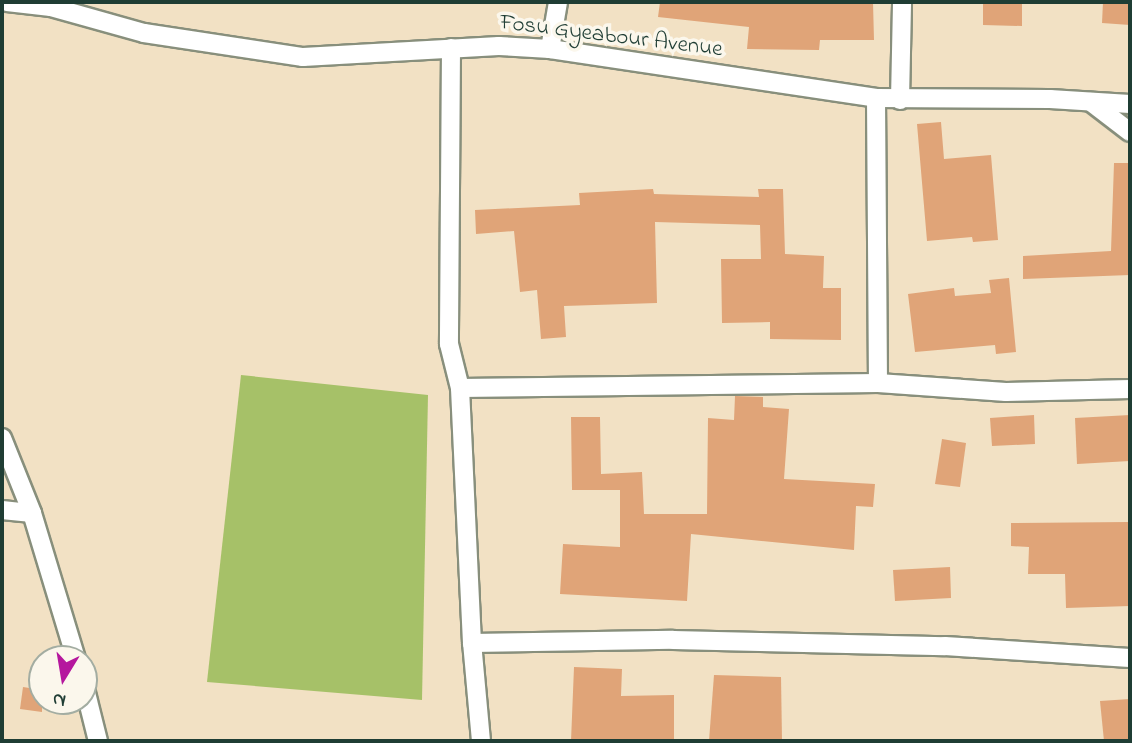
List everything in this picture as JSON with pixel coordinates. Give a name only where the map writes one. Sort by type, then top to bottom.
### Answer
[{"type":"street","name":"Fosu Gyeabour Avenue","points":[[7,2],[51,5],[144,33],[303,57],[451,48],[550,50],[876,98],[1130,104]]},
{"type":"street","points":[[550,50],[558,2]]},
{"type":"street","points":[[900,100],[902,2]]},
{"type":"street","points":[[451,48],[449,344],[460,387],[471,643],[481,741]]},
{"type":"street","points":[[876,98],[878,383]]},
{"type":"street","points":[[1091,102],[1130,132]]},
{"type":"street","points":[[460,387],[878,383],[1006,392],[1130,389]]},
{"type":"street","points":[[2,438],[32,513],[72,645]]},
{"type":"street","points":[[2,510],[32,513]]},
{"type":"street","points":[[471,643],[687,640],[945,646],[1130,658]]},
{"type":"street","points":[[91,715],[97,741]]},
{"type":"green space","points":[[241,375],[428,395],[422,700],[207,682]]},
{"type":"building","points":[[660,2],[873,2],[874,40],[820,40],[819,50],[747,49],[749,27],[658,17]]},
{"type":"building","points":[[983,2],[1022,2],[1022,26],[983,25]]},
{"type":"building","points":[[1103,2],[1130,2],[1130,25],[1102,23]]},
{"type":"building","points":[[941,122],[944,159],[991,155],[998,240],[973,242],[972,237],[927,241],[917,124]]},
{"type":"building","points":[[1114,163],[1130,163],[1130,275],[1023,279],[1023,256],[1111,251]]},
{"type":"building","points":[[653,189],[654,194],[759,197],[758,189],[783,189],[785,254],[824,256],[823,288],[841,288],[841,340],[770,339],[770,322],[722,323],[721,259],[761,259],[760,225],[655,222],[657,303],[564,306],[566,337],[541,339],[537,290],[520,292],[514,231],[476,234],[475,210],[580,205],[579,193]]},
{"type":"building","points":[[1009,278],[1016,352],[996,354],[995,345],[915,352],[908,294],[954,288],[955,296],[991,293],[989,280]]},
{"type":"building","points":[[735,396],[763,397],[763,407],[789,409],[784,479],[875,484],[873,507],[856,506],[854,550],[691,534],[687,601],[560,594],[563,544],[620,547],[620,490],[572,490],[571,417],[600,417],[601,474],[642,472],[644,514],[707,514],[708,418],[734,420]]},
{"type":"building","points":[[1034,415],[1035,444],[992,446],[990,418]]},
{"type":"building","points":[[1130,415],[1130,461],[1077,464],[1075,418]]},
{"type":"building","points":[[942,439],[966,443],[960,487],[935,484]]},
{"type":"building","points":[[1128,522],[1130,606],[1066,608],[1065,574],[1028,574],[1029,547],[1011,546],[1011,523]]},
{"type":"building","points":[[950,567],[951,598],[895,601],[893,570]]},
{"type":"building","points":[[574,667],[622,669],[621,696],[674,695],[674,741],[571,741]]},
{"type":"building","points":[[714,675],[781,677],[782,741],[709,741]]},
{"type":"building","points":[[23,687],[28,688],[28,710],[20,709]]},
{"type":"building","points":[[1130,699],[1130,741],[1104,741],[1100,701]]}]
